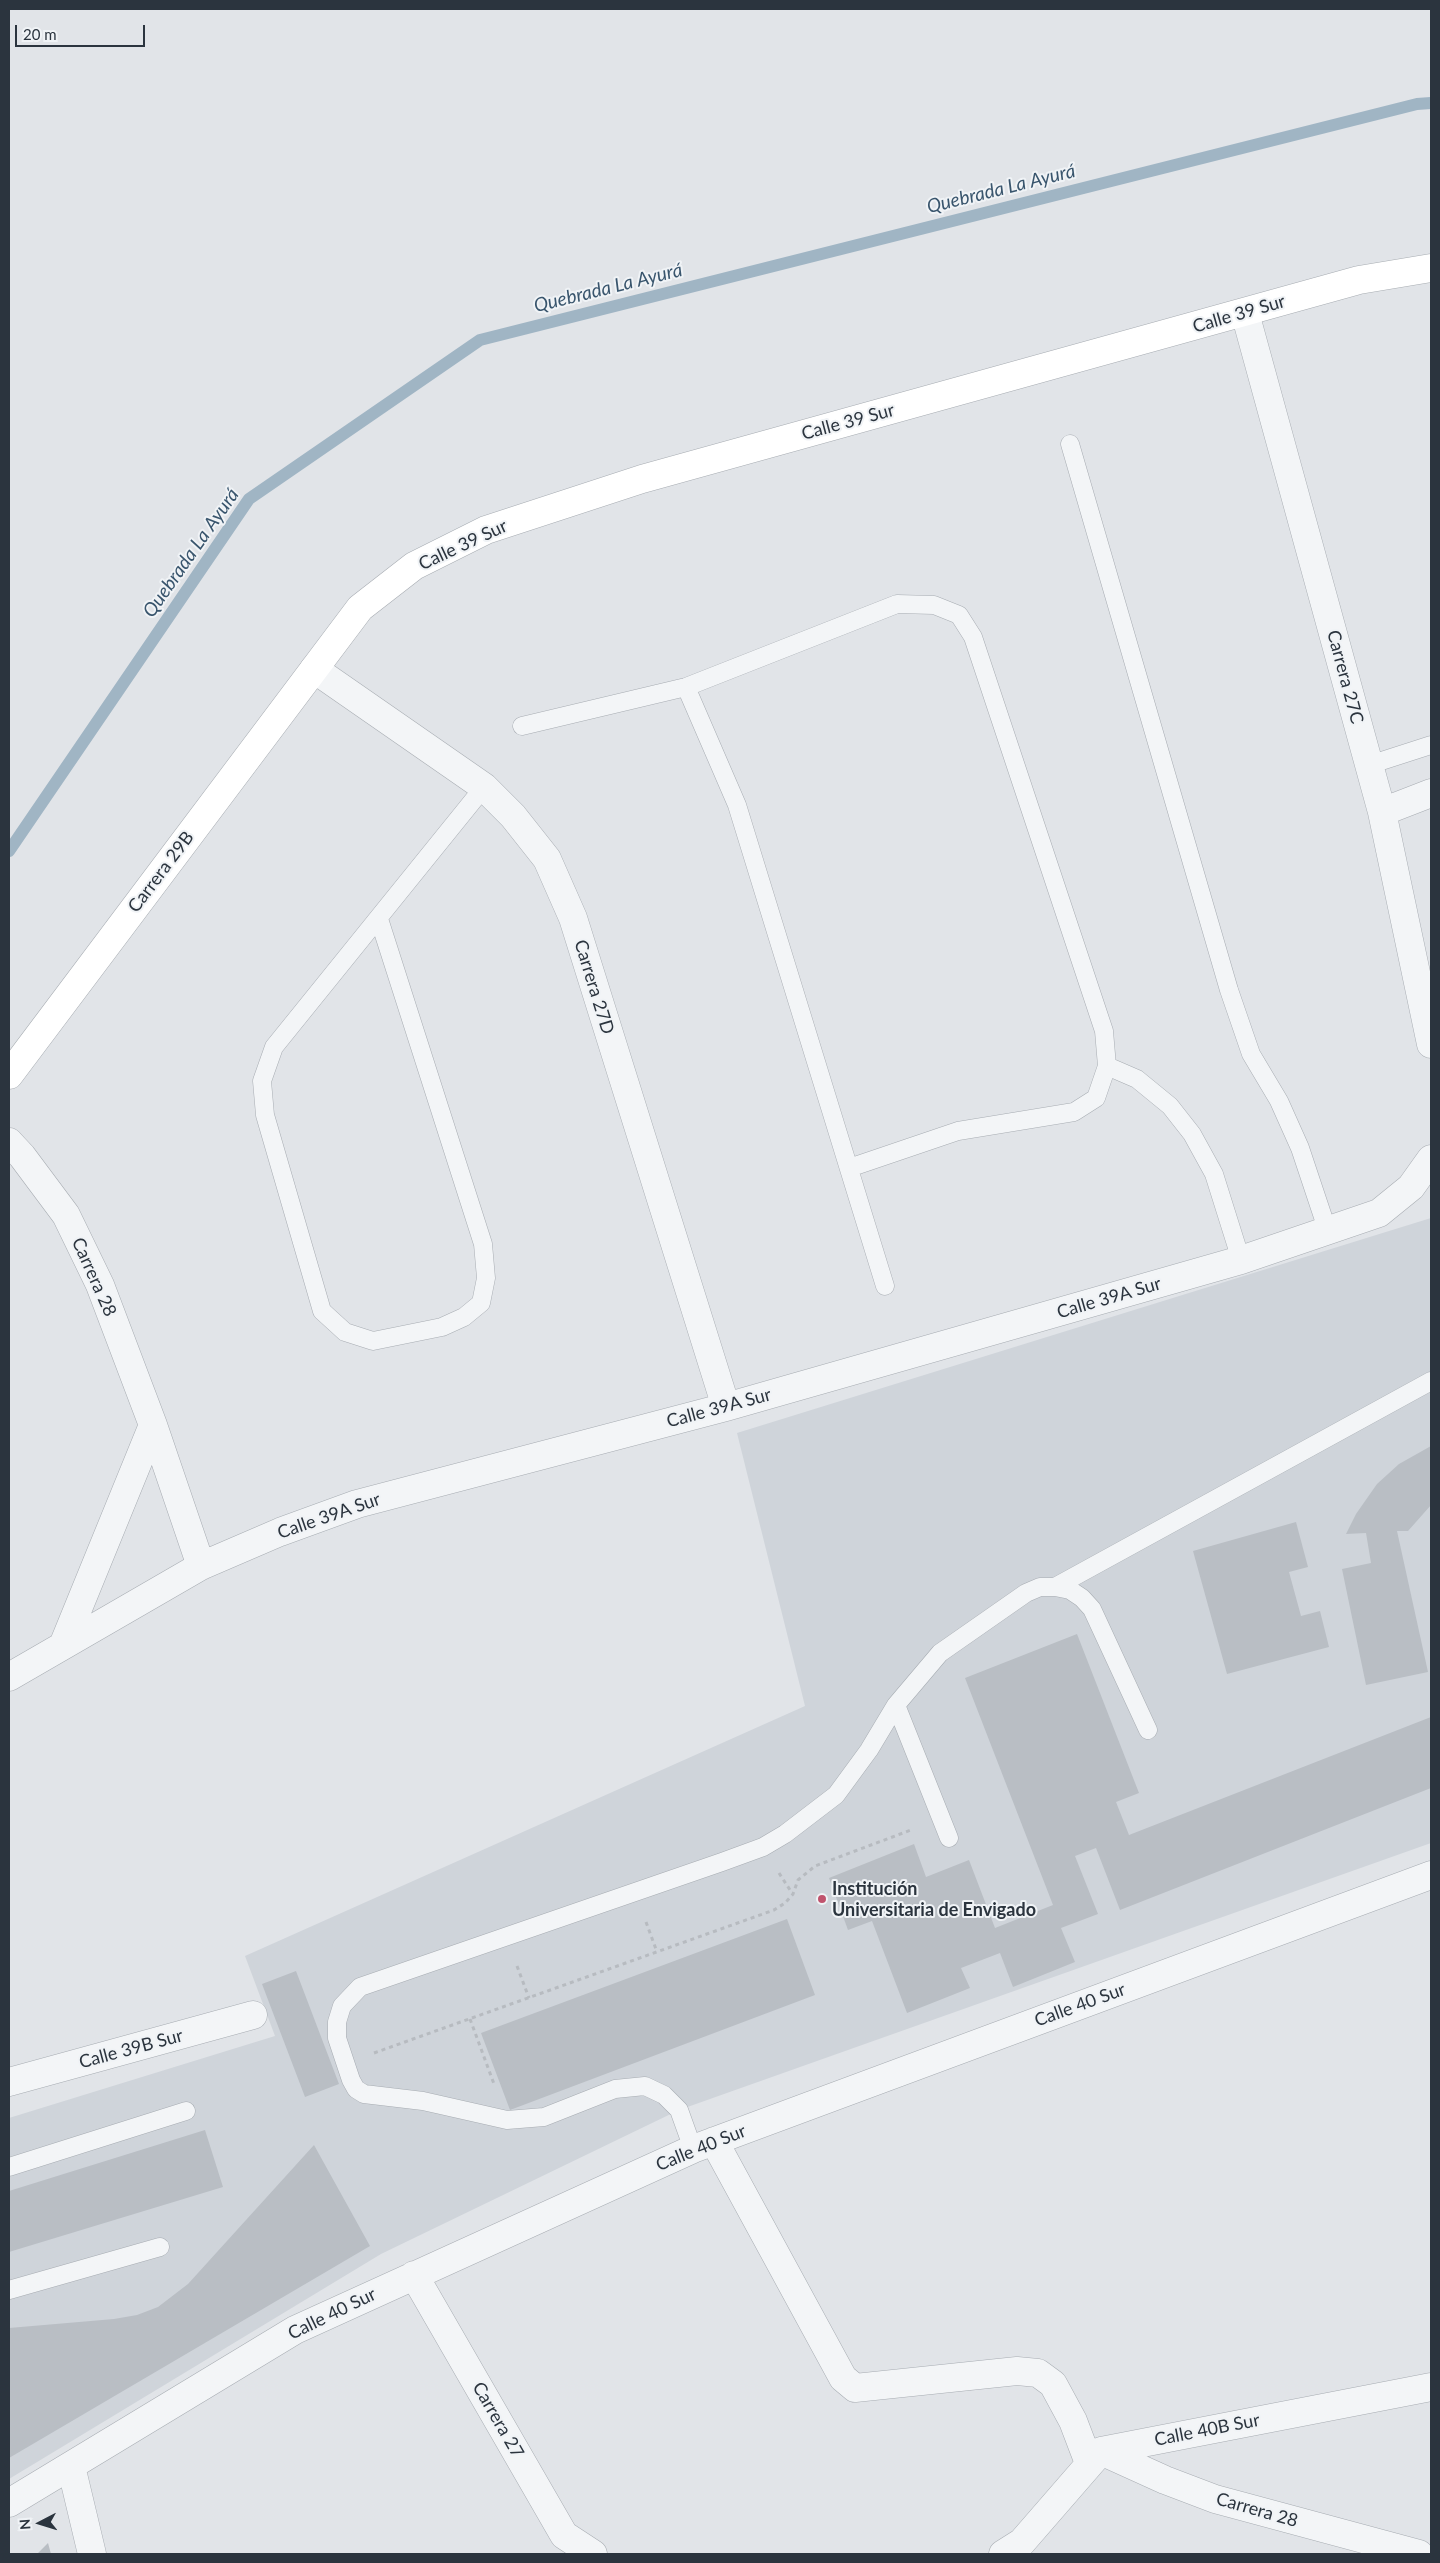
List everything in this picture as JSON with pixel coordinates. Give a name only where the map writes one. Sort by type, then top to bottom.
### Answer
[{"type":"street","name":"Calle 39 Sur","points":[[314,669],[360,608],[414,566],[486,530],[651,477],[1359,280],[1431,268]]},
{"type":"street","name":"Carrera 27C","points":[[1245,313],[1382,812],[1431,1044]]},
{"type":"street","name":"Carrera 27D","points":[[314,669],[484,787],[513,816],[548,859],[573,918],[726,1407]]},
{"type":"street","name":"Carrera 29B","points":[[9,1075],[314,669]]},
{"type":"street","points":[[1382,812],[1431,793]]},
{"type":"street","name":"Carrera 28","points":[[9,1142],[22,1156],[66,1215],[100,1285],[153,1425],[201,1566]]},
{"type":"street","name":"Calle 39A Sur","points":[[9,1677],[64,1643],[201,1566],[280,1532],[358,1504],[726,1407],[1241,1260],[1328,1232],[1379,1213],[1411,1187],[1431,1159]]},
{"type":"street","points":[[64,1643],[153,1425]]},
{"type":"street","name":"Calle 40 Sur","points":[[9,2503],[295,2330],[704,2145],[1431,1875]]},
{"type":"street","name":"Calle 39B Sur","points":[[9,2082],[253,2015]]},
{"type":"street","points":[[704,2145],[843,2378],[855,2388],[1017,2371],[1038,2373],[1053,2384],[1095,2457],[1015,2550]]},
{"type":"street","name":"Carrera 27","points":[[414,2275],[564,2535],[593,2554]]},
{"type":"street","name":"Calle 40B Sur","points":[[1095,2457],[1431,2387]]},
{"type":"street","name":"Carrera 28","points":[[1095,2457],[1216,2499],[1419,2554]]},
{"type":"street","points":[[71,2466],[92,2554]]},
{"type":"lane","points":[[1070,444],[1229,990],[1252,1054],[1279,1101],[1300,1148],[1328,1232]]},
{"type":"lane","points":[[522,726],[686,687],[897,604],[934,605],[959,615],[973,637],[1104,1031],[1107,1066],[1096,1098],[1074,1112],[958,1131],[849,1168]]},
{"type":"lane","points":[[686,687],[737,805],[885,1286]]},
{"type":"lane","points":[[1369,764],[1431,745]]},
{"type":"lane","points":[[379,920],[483,1244],[486,1278],[482,1303],[464,1317],[442,1327],[373,1341],[345,1332],[322,1311],[264,1115],[262,1081],[274,1046],[379,920],[484,787]]},
{"type":"lane","points":[[1107,1066],[1137,1079],[1170,1106],[1192,1134],[1214,1174],[1241,1260]]},
{"type":"lane","points":[[1055,1587],[1431,1381]]},
{"type":"lane","points":[[704,2145],[679,2110],[664,2095],[645,2086],[615,2089],[544,2117],[507,2120],[414,2100],[364,2094],[356,2089],[337,2038],[337,2022],[342,2006],[360,1987],[762,1847],[812,1816],[836,1795],[869,1750],[896,1705],[940,1654],[1026,1593],[1040,1587],[1070,1590],[1082,1598],[1092,1609],[1148,1730]]},
{"type":"lane","points":[[896,1705],[949,1838]]},
{"type":"lane","points":[[9,2167],[186,2111]]},
{"type":"lane","points":[[9,2290],[160,2247]]},
{"type":"path","points":[[346,2064],[774,1910],[785,1903],[792,1894],[798,1880],[815,1866],[942,1819]]},
{"type":"path","points":[[470,2019],[507,2120]]},
{"type":"shaded area","name":"Institución Universitaria de Envigado","points":[[1431,1218],[1431,1843],[679,2110],[381,2254],[9,2479],[9,2118],[275,2036],[245,1956],[805,1706],[737,1433]]},
{"type":"building","points":[[1431,1446],[1431,1505],[1408,1531],[1397,1531],[1428,1672],[1366,1685],[1342,1569],[1371,1563],[1366,1533],[1346,1534],[1356,1514],[1377,1484],[1399,1464]]},
{"type":"building","points":[[1296,1522],[1308,1567],[1289,1572],[1301,1616],[1320,1611],[1329,1647],[1227,1674],[1193,1551]]},
{"type":"building","points":[[1077,1634],[1139,1793],[1116,1802],[1129,1835],[1431,1717],[1431,1788],[1120,1910],[1096,1848],[1075,1856],[1098,1914],[1061,1928],[1075,1962],[1013,1987],[1000,1953],[961,1968],[970,1988],[907,2013],[872,1921],[848,1930],[829,1878],[914,1844],[926,1877],[969,1860],[995,1928],[1053,1905],[965,1678]]},
{"type":"building","points":[[787,1919],[815,1995],[510,2110],[481,2033]]},
{"type":"building","points":[[296,1971],[339,2084],[305,2097],[262,1984]]},
{"type":"building","points":[[205,2130],[223,2187],[9,2252],[9,2191]]},
{"type":"building","points":[[314,2145],[370,2246],[9,2458],[9,2328],[114,2319],[137,2315],[158,2307],[188,2284]]},
{"type":"building","points":[[48,2543],[51,2554],[37,2554]]},
{"type":"waterway","name":"Quebrada La Ayurá","points":[[9,851],[249,499],[480,340],[1417,104],[1431,103]]},
{"type":"place","name":"Institución Universitaria de Envigado","points":[[822,1899]]}]
